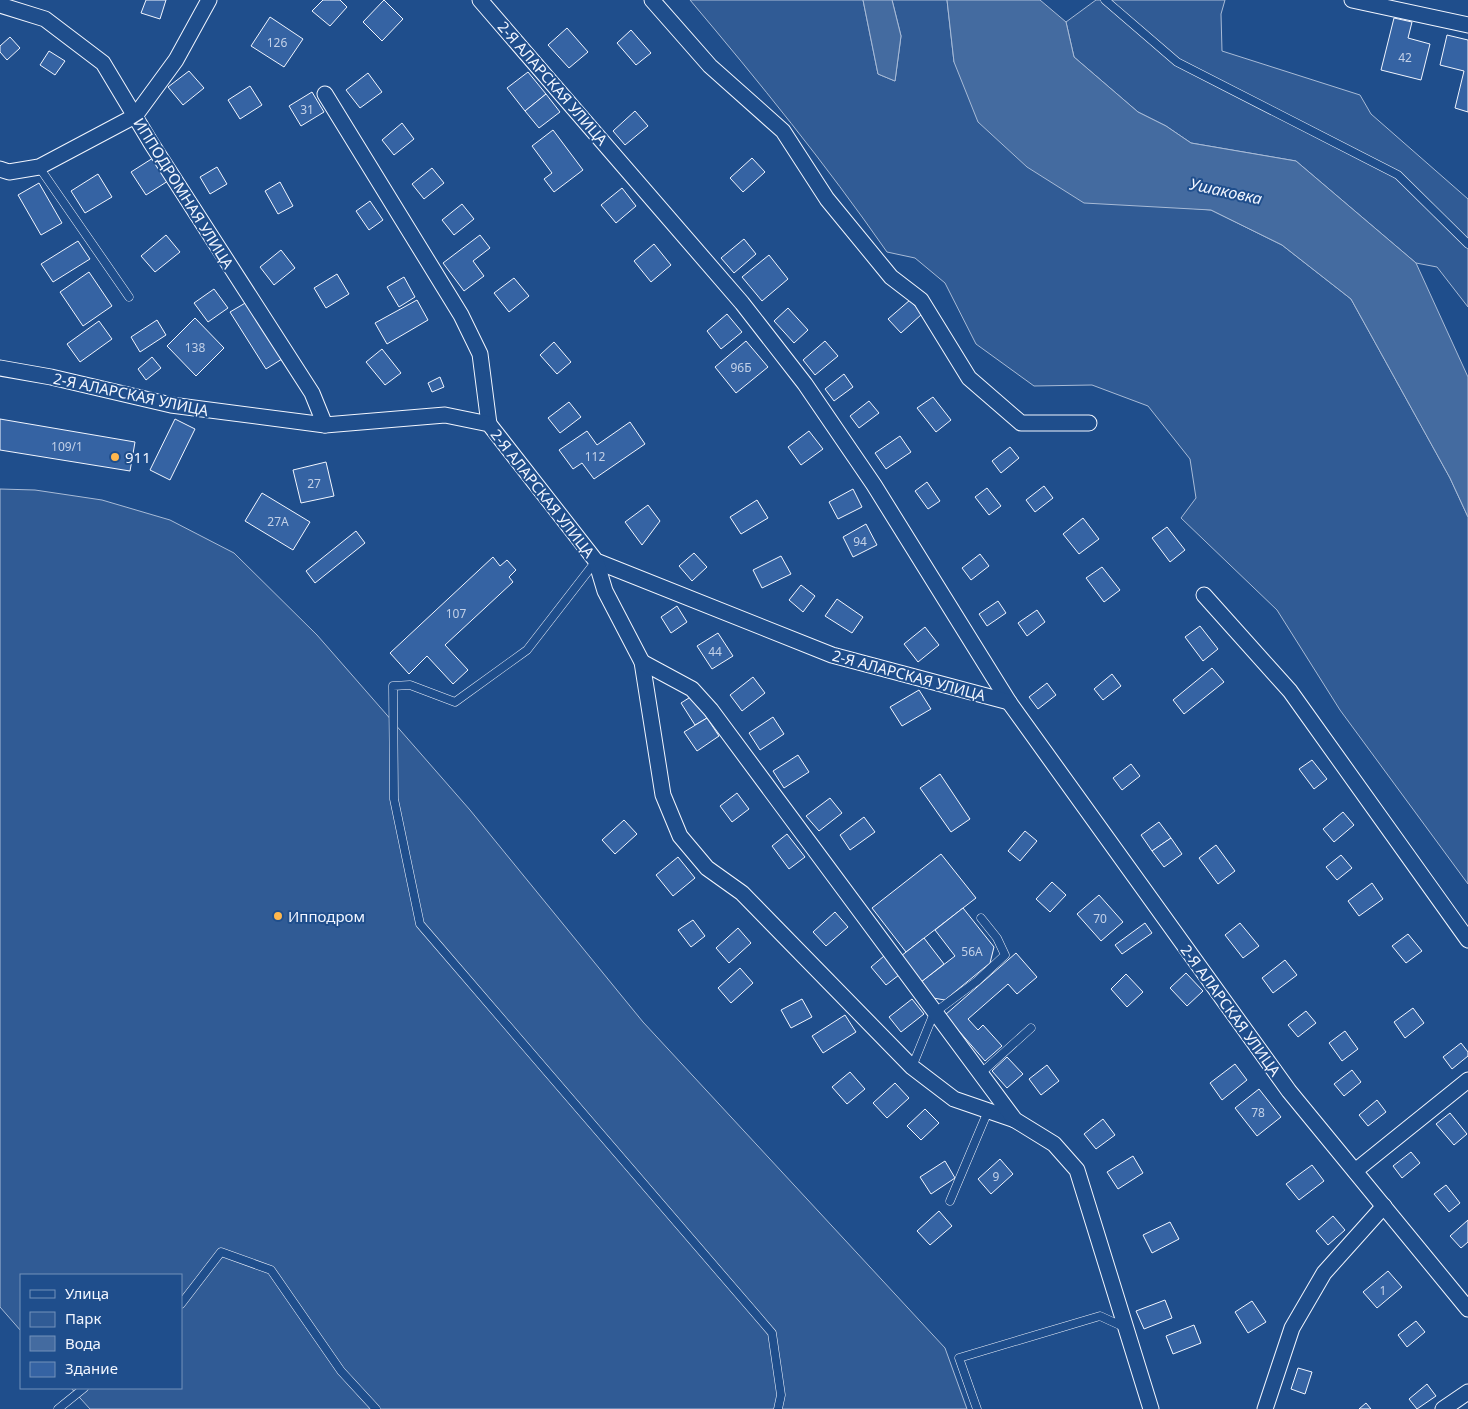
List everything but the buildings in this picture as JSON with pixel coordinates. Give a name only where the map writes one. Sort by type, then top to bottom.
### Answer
[{"type":"street","points":[[0,168],[9,172],[39,167],[136,116],[176,60],[209,0]]},
{"type":"street","name":"2-Я АЛАРСКАЯ УЛИЦА","points":[[480,0],[540,67],[742,303],[805,384],[874,485],[1008,702],[1289,1091],[1468,1309]]},
{"type":"street","points":[[652,0],[710,66],[783,130],[827,199],[891,277],[921,300],[969,378],[1021,423],[1089,423]]},
{"type":"street","points":[[1352,0],[1468,25]]},
{"type":"street","name":"ИППОДРОМНАЯ УЛИЦА","points":[[0,5],[45,19],[103,63],[312,393],[325,426]]},
{"type":"street","points":[[325,94],[461,315],[480,354],[489,424]]},
{"type":"street","name":"2-Я АЛАРСКАЯ УЛИЦА","points":[[0,368],[51,377],[171,405],[325,426],[445,415],[489,424],[596,561],[832,655],[1008,702]]},
{"type":"street","points":[[596,561],[605,591],[642,662],[663,795],[680,836],[707,868],[742,893],[912,1067],[954,1099],[1015,1120],[1054,1144],[1077,1170],[1151,1409]]},
{"type":"street","points":[[1204,595],[1290,691],[1468,940]]},
{"type":"street","points":[[642,662],[692,689],[711,710],[1015,1120]]},
{"type":"street","points":[[1355,1170],[1468,1080]]},
{"type":"street","points":[[1265,1409],[1292,1328],[1324,1273],[1384,1206]]},
{"type":"street","points":[[1443,1409],[1468,1392]]},
{"type":"lane","points":[[1105,0],[1177,62],[1398,175],[1468,244]]},
{"type":"lane","points":[[39,167],[129,297]]},
{"type":"lane","points":[[596,561],[527,650],[455,702],[410,685],[393,686],[394,799],[420,924],[772,1333],[782,1395],[778,1409]]},
{"type":"lane","points":[[912,1067],[934,1013],[977,982],[1005,955],[997,938],[981,918]]},
{"type":"lane","points":[[980,1074],[1031,1028]]},
{"type":"lane","points":[[950,1201],[988,1111]]},
{"type":"lane","points":[[182,1303],[221,1252],[271,1270],[341,1371],[376,1409]]},
{"type":"lane","points":[[977,1409],[960,1358],[1100,1316],[1126,1328]]},
{"type":"lane","points":[[58,1409],[83,1389]]},
{"type":"green space","points":[[690,0],[863,0],[878,74],[895,81],[901,36],[892,0],[947,0],[954,62],[1164,206],[1211,210],[1282,245],[1351,299],[1450,478],[1468,517],[1468,884],[1340,710],[1277,610],[1181,518],[1196,498],[1190,459],[1148,406],[1092,385],[1034,386],[976,344],[945,283],[915,258],[887,252],[792,124]]},
{"type":"green space","points":[[1096,0],[1225,0],[1221,14],[1222,51],[1360,95],[1371,114],[1468,199],[1468,307],[1437,267],[1416,263],[1296,161],[1191,143],[1166,126],[1138,112],[1074,57],[1066,22]]},
{"type":"green space","name":"Ипподром","points":[[0,489],[35,490],[102,500],[170,520],[234,553],[317,635],[470,810],[643,1022],[945,1348],[967,1409],[90,1409],[72,1389],[182,1389],[182,1274],[20,1274],[20,1330],[0,1307]]},
{"type":"water","points":[[863,0],[892,0],[901,36],[895,81],[878,74]]},
{"type":"water","name":"Ушаковка","points":[[947,0],[1040,0],[1066,22],[1074,57],[1138,112],[1166,126],[1191,143],[1296,161],[1416,263],[1468,377],[1468,517],[1450,478],[1351,299],[1282,245],[1211,210],[1084,203],[1027,167],[978,122],[954,62]]},
{"type":"place","name":"911","points":[[115,457]]},
{"type":"place","name":"Ипподром","points":[[278,916]]}]
